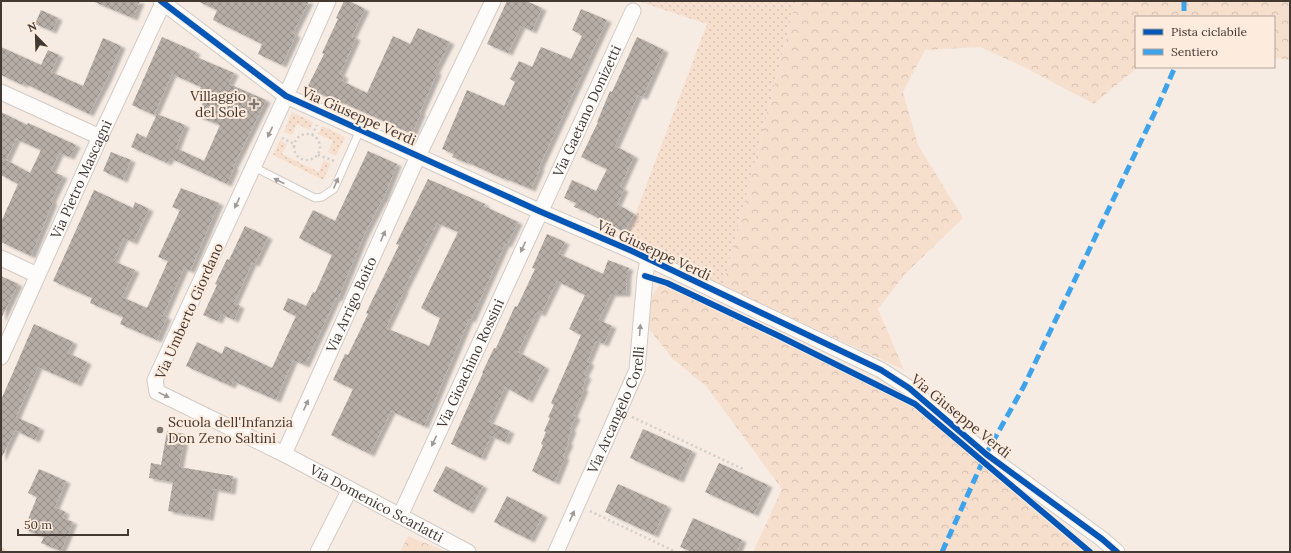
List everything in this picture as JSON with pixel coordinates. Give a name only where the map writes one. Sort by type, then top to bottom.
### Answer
[{"type":"street","points":[[254,167],[328,1]]},
{"type":"street","name":"Via Arrigo Boito","points":[[284,454],[418,156],[493,1]]},
{"type":"street","name":"Via Giuseppe Verdi","points":[[163,2],[286,96],[539,211],[632,251],[648,260],[881,370],[909,388],[986,454],[1102,539],[1117,552]]},
{"type":"street","name":"Via Pietro Mascagni","points":[[1,357],[37,275],[163,2]]},
{"type":"street","name":"Via Gaetano Donizetti","points":[[539,211],[633,11]]},
{"type":"street","points":[[1,92],[100,137]]},
{"type":"street","name":"Via Umberto Giordano","points":[[254,167],[156,380],[157,392],[284,454]]},
{"type":"street","name":"Via Gioachino Rossini","points":[[400,516],[539,211]]},
{"type":"street","points":[[1,258],[37,275]]},
{"type":"street","name":"Via Arcangelo Corelli","points":[[556,552],[637,370],[645,276],[648,260]]},
{"type":"street","name":"Via Domenico Scarlatti","points":[[284,454],[468,552]]},
{"type":"street","points":[[318,552],[350,489]]},
{"type":"lane","points":[[254,167],[315,198],[322,197],[334,189],[360,130]]},
{"type":"path","points":[[312,135],[319,121]]},
{"type":"path","points":[[301,135],[312,135],[318,140],[320,147],[318,155],[312,159],[305,160],[298,158],[294,151],[294,144],[296,140],[301,135]]},
{"type":"path","points":[[278,136],[294,144]]},
{"type":"path","points":[[619,411],[745,470]]},
{"type":"path","points":[[577,505],[676,552]]},
{"type":"green space","points":[[638,1],[796,1],[723,286],[625,242],[707,24]]},
{"type":"green space","points":[[796,1],[1290,1],[1290,60],[1275,58],[1275,16],[1135,16],[1135,68],[1137,68],[1094,104],[1024,67],[980,47],[925,50],[903,92],[918,145],[963,218],[905,274],[878,309],[904,370],[723,286]]},
{"type":"green space","points":[[292,112],[313,122],[310,130],[297,124],[292,135],[284,132]]},
{"type":"green space","points":[[322,126],[345,137],[336,156],[328,152],[333,141],[318,134]]},
{"type":"green space","points":[[280,140],[287,144],[282,154],[319,172],[324,160],[331,164],[323,180],[273,155]]},
{"type":"green space","points":[[660,284],[912,405],[1083,552],[753,552],[782,489],[706,386],[673,359],[648,328],[652,296]]},
{"type":"green space","points":[[408,536],[447,552],[400,552]]},
{"type":"building","points":[[92,1],[140,1],[133,18]]},
{"type":"building","points":[[197,1],[309,1],[293,33],[296,35],[282,65],[258,54],[262,44],[213,20],[217,10]]},
{"type":"building","points":[[344,1],[349,1],[365,9],[352,36],[356,38],[340,74],[344,76],[342,81],[367,93],[393,36],[410,44],[418,28],[450,42],[435,71],[437,73],[412,134],[307,88],[324,54],[322,53],[338,19],[336,18]]},
{"type":"building","points":[[507,1],[526,1],[542,8],[532,31],[521,26],[508,53],[487,44]]},
{"type":"building","points":[[581,9],[607,20],[539,167],[540,168],[531,189],[452,157],[454,154],[442,149],[467,90],[504,106],[515,82],[510,79],[519,61],[532,67],[541,47],[571,59],[582,36],[572,30]]},
{"type":"building","points":[[41,10],[58,18],[52,31],[35,24]]},
{"type":"building","points":[[162,37],[196,52],[194,56],[234,73],[229,84],[266,100],[233,167],[234,168],[227,184],[170,158],[167,163],[131,147],[137,133],[146,138],[157,114],[185,125],[176,148],[204,161],[220,125],[197,116],[206,95],[199,92],[201,87],[172,74],[154,115],[132,105]]},
{"type":"building","points":[[637,37],[664,50],[643,97],[638,95],[615,146],[634,156],[620,187],[624,189],[617,204],[634,214],[624,232],[585,211],[574,207],[576,203],[564,198],[572,180],[596,191],[607,169],[581,157],[598,122],[610,91],[612,92]]},
{"type":"building","points":[[103,38],[121,46],[107,79],[89,114],[24,83],[23,85],[1,75],[1,47],[41,65],[48,50],[59,55],[51,72],[83,86]]},
{"type":"building","points":[[1,112],[27,125],[28,123],[76,145],[70,157],[59,153],[51,171],[63,176],[51,201],[53,202],[31,256],[1,242],[1,222],[18,184],[1,175]],"holes":[[[16,139],[41,150],[30,173],[6,160]]]},
{"type":"building","points":[[368,151],[397,164],[383,200],[364,235],[338,299],[336,298],[305,365],[293,360],[276,400],[233,381],[231,386],[186,366],[197,342],[222,354],[225,346],[272,368],[296,316],[283,310],[288,298],[306,306],[313,292],[315,293],[332,255],[299,238],[313,210],[335,221]]},
{"type":"building","points":[[111,152],[131,160],[123,180],[103,171]]},
{"type":"building","points":[[428,179],[485,204],[484,206],[518,222],[507,245],[505,244],[471,320],[469,319],[424,426],[391,411],[370,454],[331,435],[353,389],[333,380],[345,354],[348,355],[368,314],[366,313],[399,245],[396,244]],"holes":[[[437,223],[458,232],[421,308],[440,318],[429,346],[386,328]]]},
{"type":"building","points":[[181,188],[219,203],[190,271],[184,268],[163,316],[167,317],[157,340],[120,324],[123,317],[90,303],[92,298],[53,281],[94,190],[133,208],[135,202],[149,209],[133,242],[124,238],[114,260],[116,260],[115,262],[135,270],[122,297],[147,308],[168,261],[158,257],[180,210],[172,207]]},
{"type":"building","points":[[245,226],[268,237],[255,264],[252,263],[234,303],[240,306],[234,320],[221,314],[218,321],[203,315],[217,285],[215,284],[227,259],[229,260]]},
{"type":"building","points":[[547,234],[565,242],[559,254],[603,274],[608,260],[629,268],[627,273],[626,294],[611,294],[599,320],[612,326],[604,344],[596,341],[587,362],[590,363],[584,375],[587,376],[582,388],[584,389],[573,415],[576,417],[570,429],[572,430],[567,442],[569,443],[563,456],[565,457],[555,482],[532,471],[543,445],[541,444],[546,432],[544,431],[550,418],[548,417],[554,405],[551,403],[581,335],[569,329],[585,295],[557,281],[541,314],[537,312],[518,352],[545,367],[528,400],[505,387],[489,422],[510,431],[505,442],[491,436],[481,458],[451,444],[494,348],[496,348],[515,306],[517,307],[535,269],[532,268]]},
{"type":"building","points":[[1,276],[18,284],[1,319]]},
{"type":"building","points":[[34,324],[73,342],[68,353],[87,362],[77,384],[38,367],[16,417],[40,428],[35,440],[15,430],[1,459],[1,400]]},
{"type":"building","points":[[643,429],[692,451],[679,480],[630,458]]},
{"type":"building","points":[[167,431],[185,434],[179,467],[233,476],[231,492],[214,489],[209,518],[168,511],[173,482],[149,478],[151,463],[161,465]]},
{"type":"building","points":[[719,463],[768,485],[754,514],[705,492]]},
{"type":"building","points":[[446,466],[483,486],[469,511],[433,491]]},
{"type":"building","points":[[39,469],[66,481],[55,507],[65,512],[63,518],[73,522],[61,551],[41,543],[44,537],[24,529],[37,497],[28,493]]},
{"type":"building","points":[[618,484],[667,506],[654,535],[605,512]]},
{"type":"building","points":[[507,496],[543,515],[530,540],[494,522]]},
{"type":"building","points":[[693,518],[742,540],[737,552],[692,552],[680,547]]},
{"type":"waterway","points":[[1,549],[4,552]]},
{"type":"marked path","points":[[1184,1],[1184,16]]},
{"type":"marked path","points":[[942,552],[986,454],[1024,386],[1157,108],[1175,68]]},
{"type":"cycle path","points":[[161,1],[286,96],[539,211],[632,251],[881,370],[909,388],[986,454],[1102,539],[1117,552]]},
{"type":"cycle path","points":[[645,276],[667,283],[779,336],[915,404],[1090,552]]},
{"type":"place","name":"Villaggio del Sole","points":[[254,104]]},
{"type":"place","name":"Scuola dell'Infanzia Don Zeno Saltini","points":[[160,430]]}]
